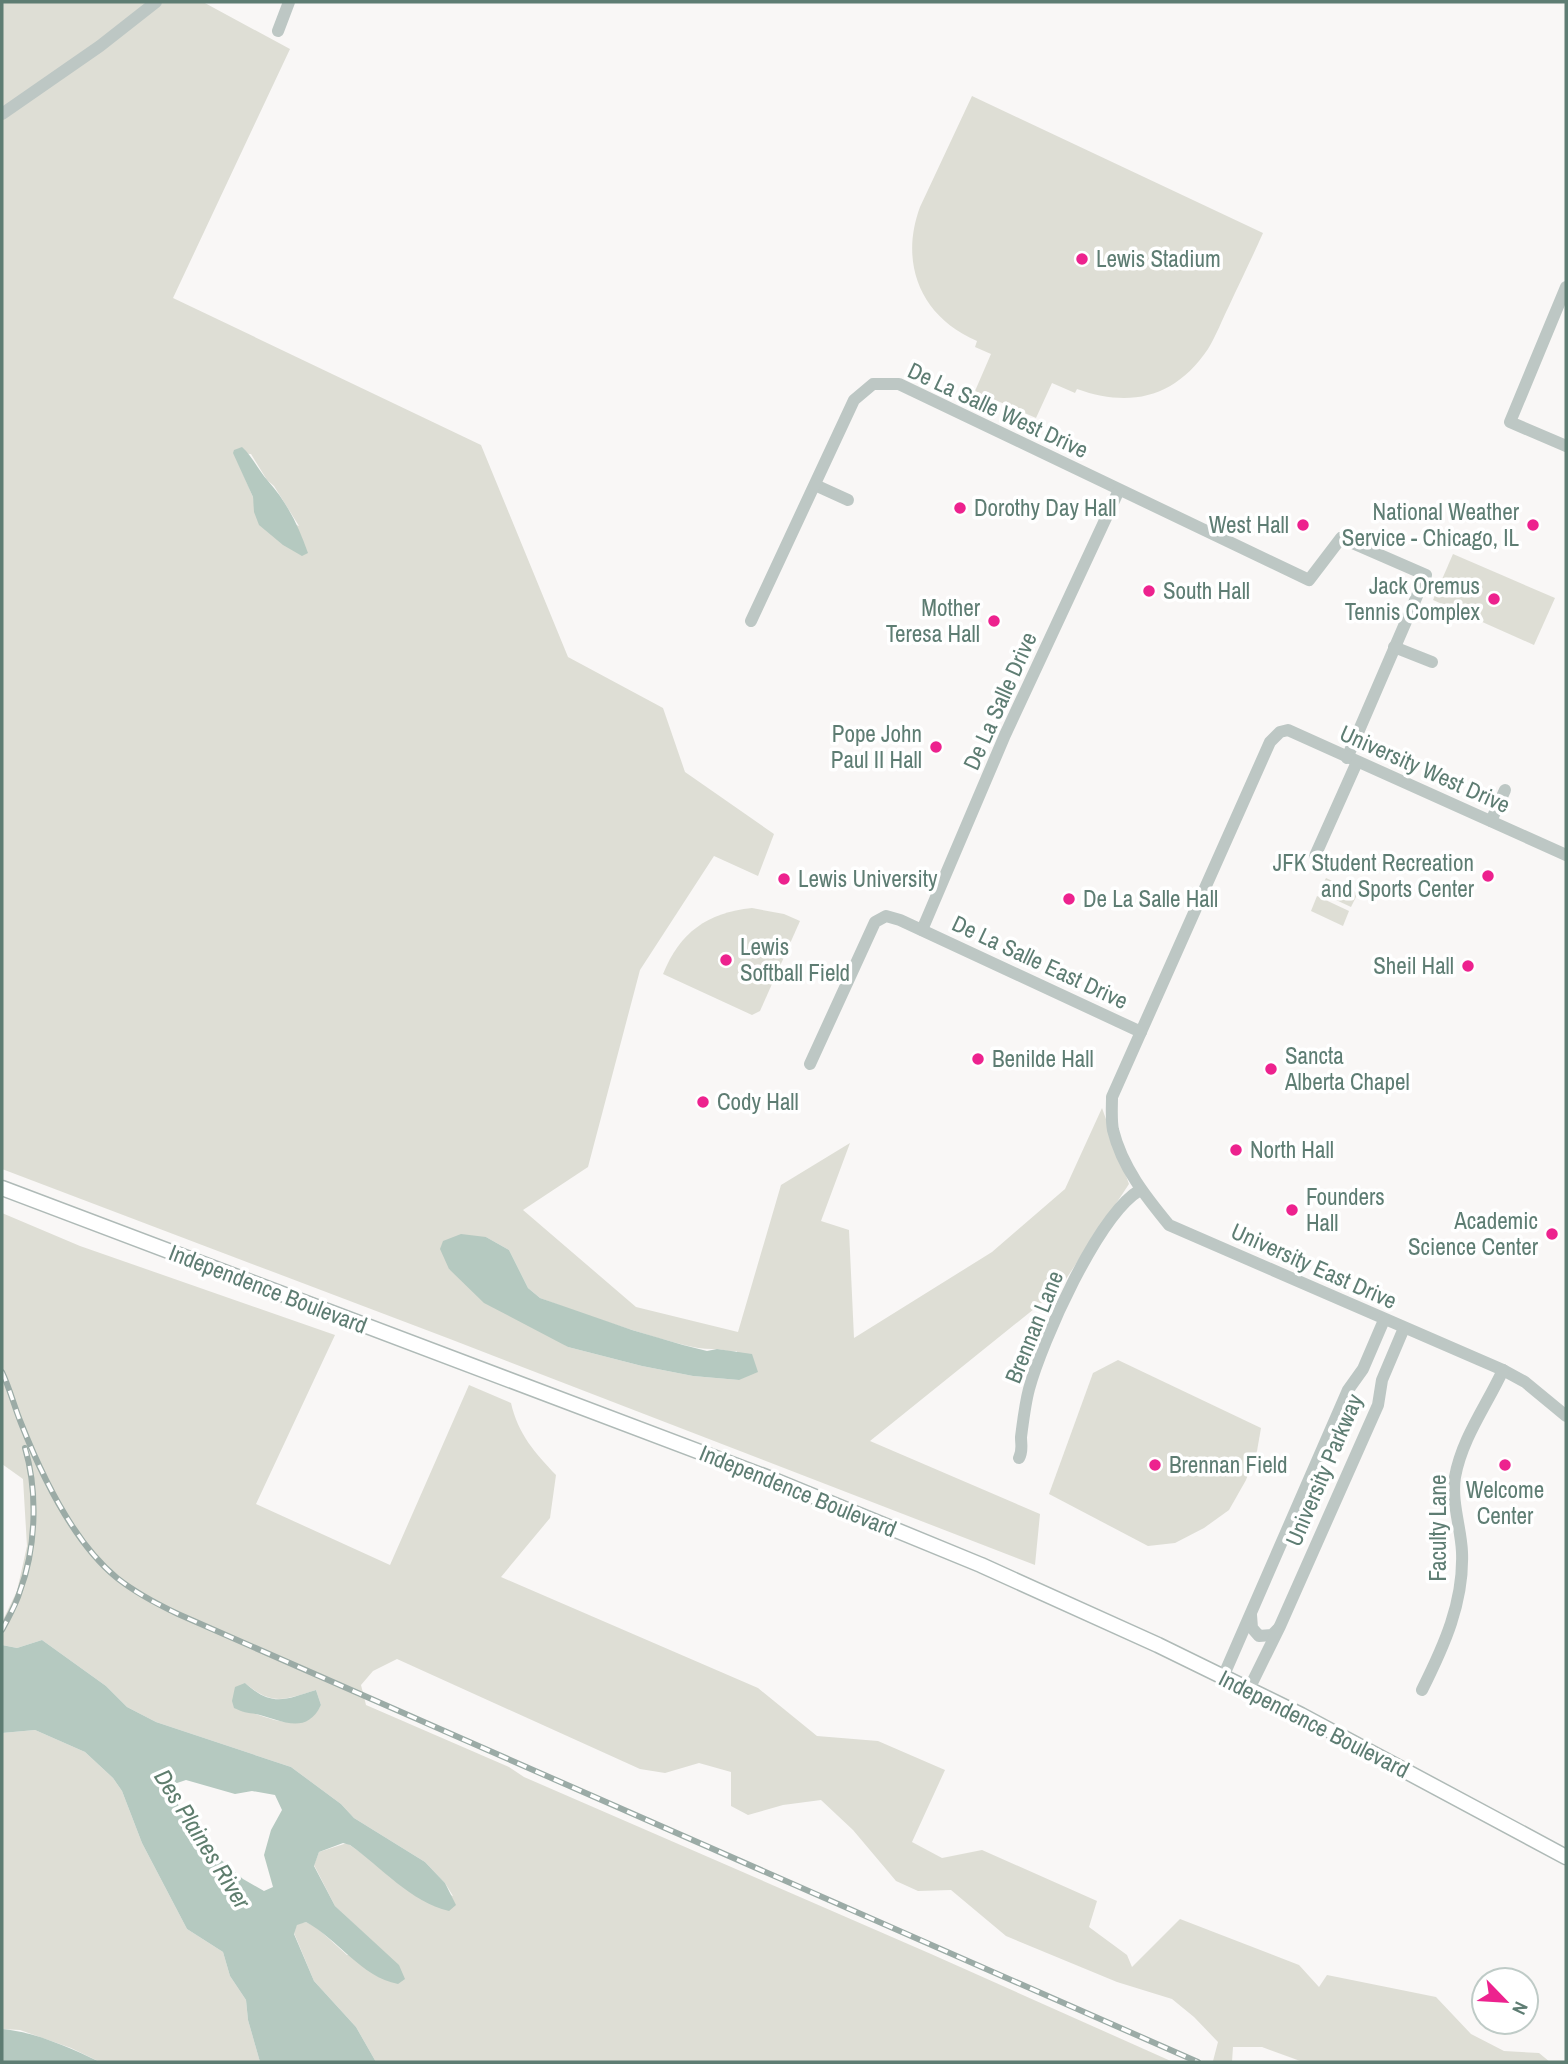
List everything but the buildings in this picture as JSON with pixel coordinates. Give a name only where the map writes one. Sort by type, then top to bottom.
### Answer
[{"type":"main road","name":"Independence Boulevard","points":[[2,1188],[842,1508],[992,1570],[1249,1689],[1566,1857]]},
{"type":"street","points":[[2,114],[100,46],[156,2]]},
{"type":"street","points":[[278,31],[289,2]]},
{"type":"street","points":[[1566,287],[1510,422],[1566,446]]},
{"type":"street","name":"De La Salle West Drive","points":[[751,621],[854,400],[873,384],[899,384],[1309,580],[1341,538],[1426,575],[1394,647]]},
{"type":"street","points":[[815,485],[848,500]]},
{"type":"street","name":"De La Salle Drive","points":[[922,930],[1005,735],[1119,489]]},
{"type":"street","points":[[1315,856],[1394,647],[1432,662]]},
{"type":"street","name":"University West Drive","points":[[1141,1032],[1270,742],[1280,732],[1288,730],[1566,855]]},
{"type":"street","points":[[1491,821],[1505,790]]},
{"type":"street","name":"De La Salle East Drive","points":[[810,1064],[875,922],[886,916],[922,930],[1141,1032]]},
{"type":"street","name":"University East Drive","points":[[1141,1032],[1112,1097],[1113,1129],[1125,1162],[1140,1190],[1169,1225],[1503,1370],[1525,1382],[1566,1416]]},
{"type":"street","name":"Brennan Lane","points":[[1019,1458],[1022,1452],[1021,1439],[1029,1389],[1065,1294],[1111,1219],[1128,1197],[1140,1190]]},
{"type":"street","name":"University Parkway","points":[[1223,1677],[1348,1390],[1363,1369],[1384,1320]]},
{"type":"street","name":"University Parkway","points":[[1249,1689],[1280,1626],[1378,1405],[1382,1380],[1404,1328]]},
{"type":"street","name":"Faculty Lane","points":[[1422,1690],[1451,1626],[1458,1598],[1462,1553],[1454,1494],[1457,1467],[1473,1428],[1503,1370]]},
{"type":"street","points":[[1251,1613],[1252,1628],[1259,1636],[1272,1635],[1280,1626]]},
{"type":"shaded area","points":[[2,2],[203,2],[290,49],[173,298],[481,445],[568,657],[663,708],[685,772],[774,834],[758,876],[714,856],[640,970],[588,1167],[523,1210],[636,1307],[738,1332],[781,1185],[850,1143],[821,1221],[849,1230],[854,1338],[992,1252],[1065,1189],[1102,1108],[1129,1184],[1060,1288],[870,1441],[1040,1514],[1035,1565],[2,1169]],"holes":[[[234,453],[251,454],[299,526],[255,507]],[[486,1237],[509,1250],[528,1288],[540,1298],[680,1344],[737,1351],[739,1380],[693,1376],[568,1347],[449,1269]]]},
{"type":"shaded area","name":"Lewis Stadium","points":[[972,96],[1263,233],[1211,344],[1195,366],[1181,379],[1166,388],[1133,398],[1096,395],[1077,389],[1075,393],[1052,383],[1036,418],[975,391],[991,354],[975,347],[977,341],[958,331],[929,303],[914,268],[912,249],[920,207]]},
{"type":"shaded area","name":"Jack Oremus Tennis Complex","points":[[1453,554],[1555,598],[1534,645],[1433,600]]},
{"type":"shaded area","points":[[1326,878],[1358,893],[1351,907],[1319,892]]},
{"type":"shaded area","points":[[1317,896],[1349,911],[1343,926],[1311,911]]},
{"type":"shaded area","name":"Lewis Softball Field","points":[[752,908],[784,914],[800,921],[760,1011],[752,1015],[663,974],[678,947],[697,927],[722,915]]},
{"type":"shaded area","points":[[2,1213],[80,1246],[335,1335],[256,1504],[390,1565],[469,1385],[511,1403],[528,1442],[556,1475],[550,1518],[501,1577],[758,1688],[817,1736],[878,1741],[945,1770],[912,1842],[942,1858],[982,1850],[1097,1901],[1089,1927],[1127,1955],[1132,1967],[1180,1919],[1299,1965],[1319,1987],[1327,1975],[1436,1997],[1470,2036],[1504,2051],[1539,2053],[1550,2062],[1303,2062],[1262,2047],[1233,2047],[1232,2062],[1213,2061],[1218,2042],[1172,1999],[1117,1982],[1006,1936],[951,1890],[918,1891],[896,1881],[853,1830],[821,1800],[783,1805],[748,1815],[731,1806],[731,1772],[699,1763],[665,1773],[640,1769],[397,1659],[373,1671],[361,1685],[366,1705],[1173,2062],[376,2062],[356,2027],[314,1981],[294,1933],[297,1924],[306,1922],[316,1927],[347,1955],[387,1955],[335,1906],[314,1865],[319,1852],[347,1843],[374,1862],[453,1896],[425,1862],[354,1818],[341,1804],[291,1767],[156,1722],[127,1707],[106,1686],[42,1640],[17,1648],[2,1645],[2,1622],[17,1591],[27,1546],[23,1479],[2,1464]],"holes":[[[245,1683],[263,1695],[279,1699],[316,1690],[321,1705],[308,1718],[283,1722],[256,1714]]]},
{"type":"shaded area","name":"Brennan Field","points":[[1118,1360],[1261,1428],[1257,1451],[1246,1480],[1229,1510],[1204,1528],[1175,1543],[1148,1546],[1049,1494],[1093,1373]]},
{"type":"shaded area","points":[[35,1730],[85,1752],[113,1778],[122,1791],[142,1843],[187,1929],[223,1952],[230,1976],[246,2000],[248,2020],[260,2062],[100,2062],[71,2048],[20,2030],[2,2029],[2,1733]]},
{"type":"water","points":[[242,447],[287,506],[308,553],[302,556],[283,545],[259,525],[254,512],[253,497],[233,453]]},
{"type":"water","points":[[461,1234],[486,1237],[509,1250],[528,1288],[540,1298],[683,1345],[707,1351],[717,1349],[752,1354],[758,1372],[739,1380],[693,1376],[568,1347],[484,1303],[449,1269],[440,1249],[443,1241]]},
{"type":"water","name":"Des Plaines River","points":[[42,1640],[106,1686],[127,1707],[156,1722],[291,1767],[341,1804],[354,1818],[425,1862],[445,1883],[456,1905],[449,1911],[409,1892],[350,1845],[343,1843],[319,1852],[314,1866],[335,1906],[399,1965],[405,1979],[398,1984],[373,1974],[318,1929],[306,1922],[297,1925],[294,1934],[314,1981],[356,2027],[376,2062],[260,2062],[248,2020],[246,2000],[230,1976],[223,1952],[187,1929],[142,1843],[122,1791],[113,1778],[85,1752],[35,1730],[2,1733],[2,1645],[17,1648]],"holes":[[[186,1780],[235,1794],[252,1791],[275,1795],[282,1810],[271,1830],[264,1855],[273,1887],[264,1891],[243,1879],[219,1858],[214,1849],[187,1823],[171,1790],[174,1784]]]},
{"type":"water","points":[[245,1683],[263,1696],[279,1699],[316,1690],[321,1705],[308,1721],[300,1723],[283,1722],[242,1711],[234,1708],[232,1701],[235,1687]]},
{"type":"water","points":[[2,2029],[40,2037],[100,2062],[2,2062]]},
{"type":"railway","points":[[2,1372],[38,1464],[73,1527],[101,1563],[117,1578],[147,1598],[178,1614],[1198,2062]]},
{"type":"railway","points":[[2,1630],[18,1596],[32,1538],[32,1483],[25,1448]]},
{"type":"place","name":"Lewis Stadium","points":[[1082,259]]},
{"type":"place","name":"Dorothy Day Hall","points":[[960,508]]},
{"type":"place","name":"West Hall","points":[[1303,525]]},
{"type":"place","name":"National Weather Service - Chicago, IL","points":[[1533,525]]},
{"type":"place","name":"South Hall","points":[[1149,591]]},
{"type":"place","name":"Jack Oremus Tennis Complex","points":[[1494,599]]},
{"type":"place","name":"Mother Teresa Hall","points":[[994,621]]},
{"type":"place","name":"Pope John Paul II Hall","points":[[936,747]]},
{"type":"place","name":"JFK Student Recreation and Sports Center","points":[[1488,876]]},
{"type":"place","name":"Lewis University","points":[[784,879]]},
{"type":"place","name":"De La Salle Hall","points":[[1069,899]]},
{"type":"place","name":"Lewis Softball Field","points":[[726,960]]},
{"type":"place","name":"Sheil Hall","points":[[1468,966]]},
{"type":"place","name":"Benilde Hall","points":[[978,1059]]},
{"type":"place","name":"Sancta Alberta Chapel","points":[[1271,1069]]},
{"type":"place","name":"Cody Hall","points":[[703,1102]]},
{"type":"place","name":"North Hall","points":[[1236,1150]]},
{"type":"place","name":"Founders Hall","points":[[1292,1210]]},
{"type":"place","name":"Academic Science Center","points":[[1552,1234]]},
{"type":"place","name":"Brennan Field","points":[[1155,1465]]},
{"type":"place","name":"Welcome Center","points":[[1505,1465]]}]
